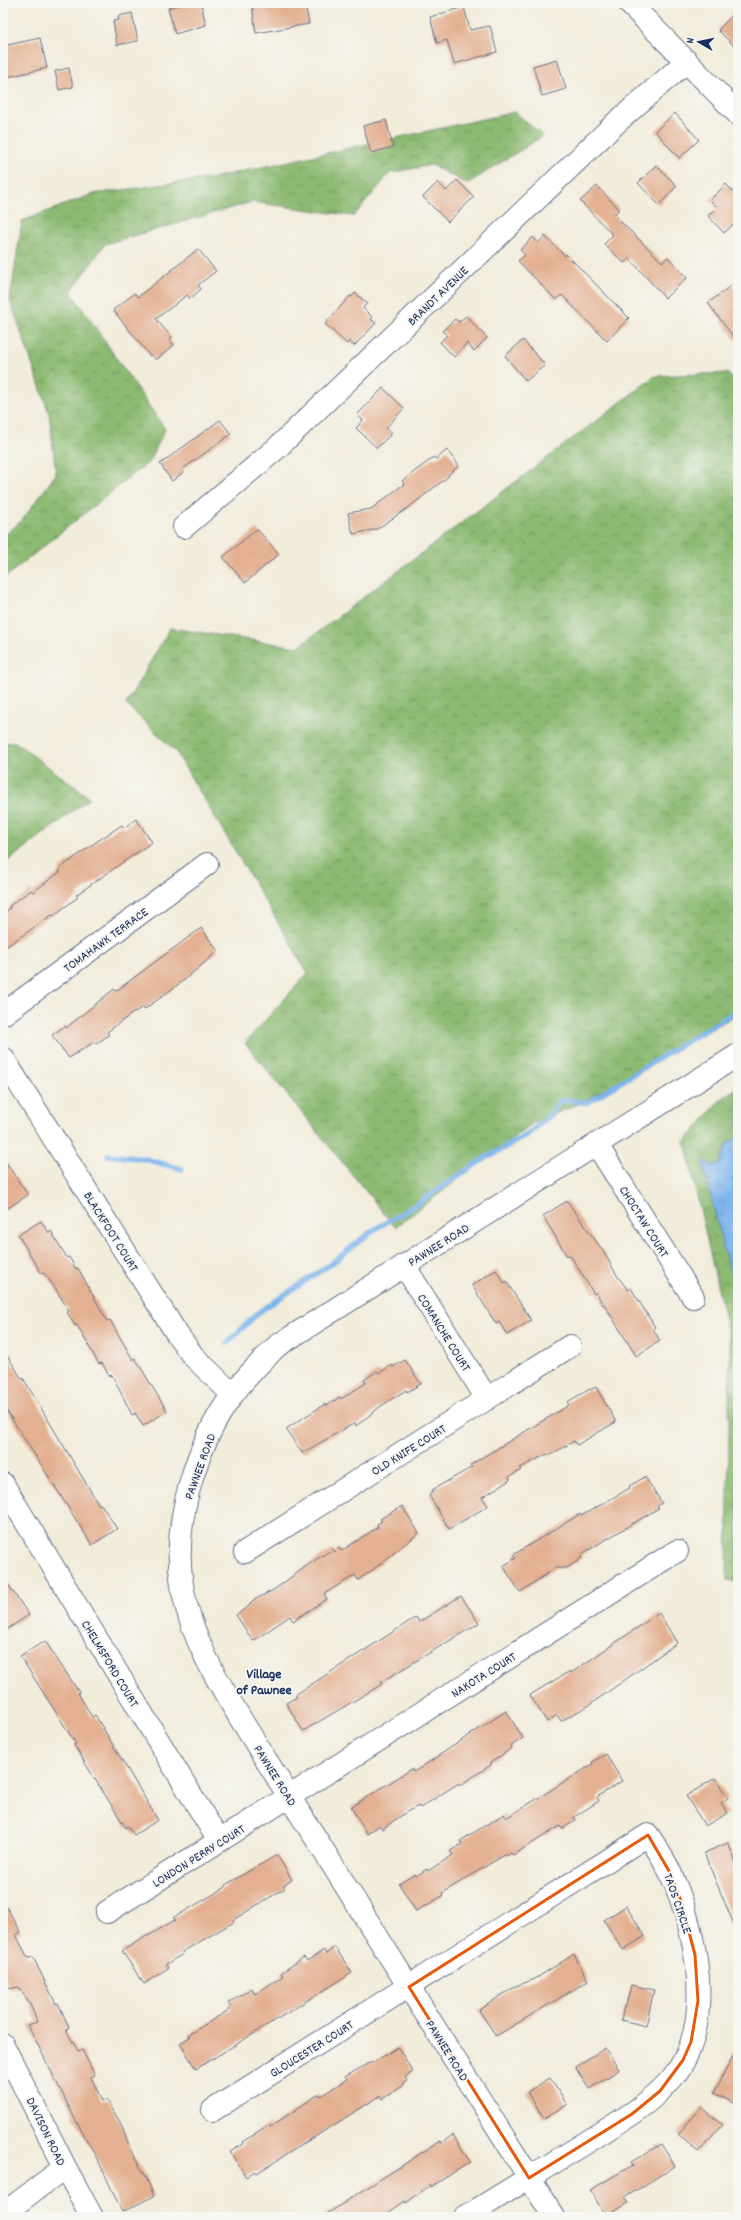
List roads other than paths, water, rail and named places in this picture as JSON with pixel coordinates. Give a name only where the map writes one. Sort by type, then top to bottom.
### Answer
[{"type":"street","points":[[630,3],[738,114]]},
{"type":"street","name":"BRANDT AVENUE","points":[[184,528],[277,448],[617,122],[687,60]]},
{"type":"street","name":"TOMAHAWK TERRACE","points":[[3,1014],[207,864]]},
{"type":"street","name":"PAWNEE ROAD","points":[[554,2217],[289,1797],[211,1669],[189,1617],[182,1584],[180,1556],[186,1502],[204,1446],[232,1394],[254,1368],[277,1346],[738,1055]]},
{"type":"street","name":"BLACKFOOT COURT","points":[[3,1058],[177,1334],[193,1356],[232,1394]]},
{"type":"street","name":"CHOCTAW COURT","points":[[597,1145],[693,1298]]},
{"type":"street","name":"COMANCHE COURT","points":[[404,1265],[487,1399]]},
{"type":"street","name":"OLD KNIFE COURT","points":[[245,1552],[570,1346]]},
{"type":"street","name":"CHELMSFORD COURT","points":[[3,1484],[219,1841]]},
{"type":"street","name":"NAKOTA COURT","points":[[289,1797],[677,1551]]},
{"type":"street","name":"LONDON PERRY COURT","points":[[107,1912],[289,1797]]},
{"type":"street","name":"TAOS CIRCLE","points":[[409,1987],[648,1835],[669,1871],[679,1895],[695,1955],[698,2001],[696,2022],[691,2042],[674,2076],[646,2103],[529,2178]]},
{"type":"street","name":"GLOUCESTER COURT","points":[[213,2110],[409,1987]]},
{"type":"street","name":"DAVISON ROAD","points":[[3,2045],[64,2167],[92,2217]]},
{"type":"street","points":[[3,2214],[64,2167]]},
{"type":"street","points":[[465,2217],[529,2178]]},
{"type":"water","points":[[738,1136],[738,1294],[724,1251],[703,1163],[704,1160],[711,1166],[720,1163],[727,1144]]},
{"type":"waterway","points":[[227,1343],[259,1312],[332,1263],[372,1231],[411,1208],[482,1160],[527,1135],[550,1115],[559,1102],[566,1100],[588,1102],[738,1010]]},
{"type":"waterway","points":[[108,1155],[145,1159],[182,1169]]},
{"type":"district","name":"Village of Pawnee","points":[[264,1682]]}]
